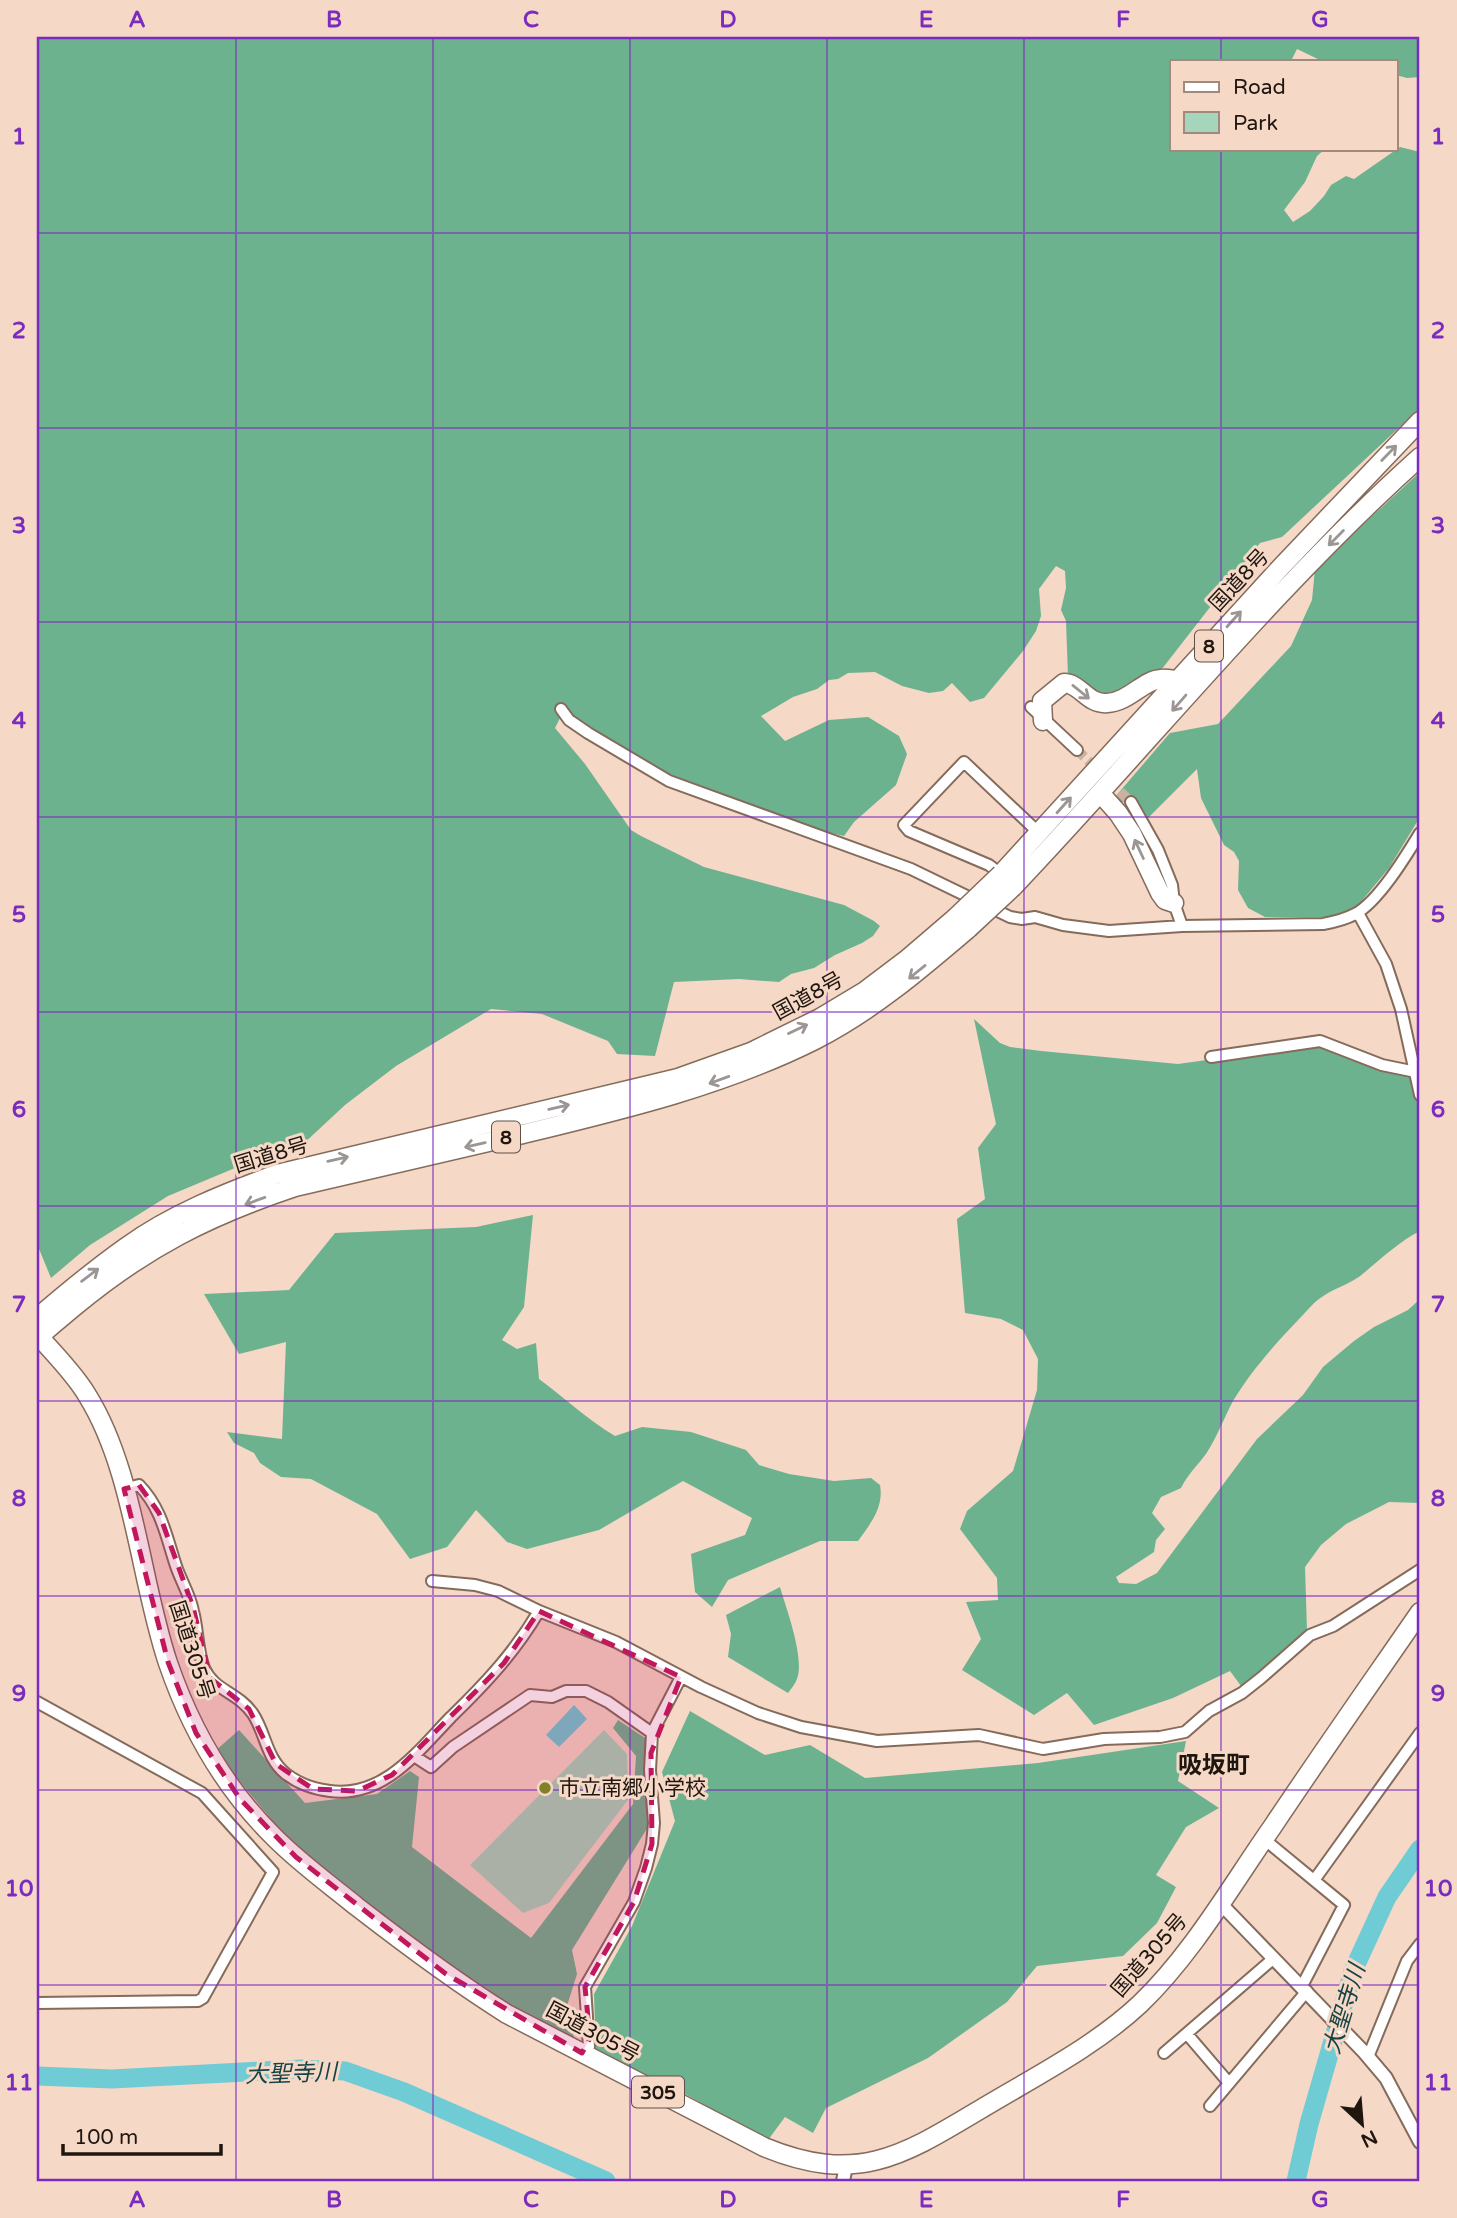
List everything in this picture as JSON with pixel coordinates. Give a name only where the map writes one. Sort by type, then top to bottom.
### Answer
[{"type":"highway","name":"国道8号","points":[[1007,880],[1039,832],[1281,567],[1420,421]]},
{"type":"highway","name":"国道8号","points":[[37,1337],[105,1281],[141,1256],[205,1221],[250,1202],[295,1187],[607,1114],[712,1083],[817,1039],[870,1006],[904,983],[962,923],[1101,794],[1186,695],[1298,575],[1420,457]]},
{"type":"highway","points":[[1037,714],[1042,701],[1064,682],[1070,683],[1091,700],[1106,704],[1126,698],[1160,679],[1178,680]]},
{"type":"highway","points":[[1101,794],[1132,834],[1160,893],[1165,900],[1174,903]]},
{"type":"highway","name":"国道8号","points":[[37,1318],[128,1245],[196,1206],[231,1190],[277,1174],[678,1078],[751,1052],[820,1018],[865,991],[962,923]]},
{"type":"highway","name":"国道305号","points":[[37,1337],[88,1396],[113,1450],[168,1662],[196,1733],[240,1799],[275,1839],[446,1974],[507,2014],[764,2147],[844,2174],[917,2146],[1095,2040],[1156,1988],[1221,1904],[1420,1612]]},
{"type":"street","points":[[561,709],[569,720],[588,733],[669,781],[911,869],[1010,917],[1035,917],[1063,925],[1109,931],[1182,926],[1323,924],[1339,921],[1358,913],[1396,872],[1420,832]]},
{"type":"street","points":[[1037,714],[1077,750]]},
{"type":"street","points":[[1007,880],[989,865],[909,831],[905,825],[964,762],[1039,832]]},
{"type":"street","points":[[1131,802],[1158,850],[1172,885],[1174,903],[1182,926]]},
{"type":"street","points":[[1358,913],[1386,964],[1401,1009],[1420,1095]]},
{"type":"street","points":[[1211,1057],[1320,1041],[1382,1065],[1416,1072]]},
{"type":"street","points":[[124,1489],[139,1485],[152,1498],[159,1513],[193,1607],[205,1669],[214,1684],[234,1694],[249,1709],[276,1764],[285,1773],[313,1789],[357,1791],[392,1775],[414,1756],[504,1663],[539,1611]]},
{"type":"street","points":[[432,1581],[475,1585],[498,1591],[616,1642],[681,1677],[758,1713],[801,1727],[877,1741],[979,1735],[1043,1749],[1104,1739],[1160,1737],[1185,1732],[1209,1711],[1242,1693],[1310,1635],[1333,1626],[1420,1570]]},
{"type":"street","points":[[582,2053],[589,2047],[590,2038],[585,1987],[634,1902],[652,1844],[652,1733],[681,1677]]},
{"type":"street","points":[[414,1756],[430,1767],[453,1747],[530,1695],[552,1697],[566,1691],[586,1691],[608,1702],[652,1733]]},
{"type":"street","points":[[37,1702],[202,1793],[273,1872],[203,1998],[198,2001],[37,2003]]},
{"type":"street","points":[[1315,1879],[1420,1733]]},
{"type":"street","points":[[1210,2106],[1305,1988],[1344,1905],[1264,1839]]},
{"type":"street","points":[[1221,1904],[1305,1988],[1386,2078],[1420,2142]]},
{"type":"street","points":[[1368,2057],[1407,1961],[1420,1944]]},
{"type":"street","points":[[1164,2053],[1275,1958]]},
{"type":"street","points":[[1187,2034],[1229,2084]]},
{"type":"highlighted area","points":[[139,1485],[159,1513],[193,1607],[210,1678],[249,1709],[276,1764],[313,1789],[357,1791],[392,1775],[504,1663],[539,1611],[681,1677],[651,1753],[652,1844],[634,1902],[585,1987],[590,2038],[582,2053],[446,1974],[296,1857],[240,1799],[196,1733],[168,1662],[124,1489]]},
{"type":"green space","points":[[37,37],[1420,37],[1420,77],[1398,76],[1398,60],[1320,60],[1297,49],[1292,60],[1170,60],[1170,150],[1324,150],[1317,156],[1305,182],[1284,210],[1293,222],[1310,211],[1331,185],[1346,176],[1354,179],[1400,147],[1420,152],[1420,408],[1282,537],[1260,543],[1158,674],[1114,698],[1097,697],[1068,677],[1066,621],[1061,610],[1066,588],[1065,571],[1056,566],[1039,589],[1041,616],[1036,631],[984,698],[970,702],[952,683],[943,691],[929,693],[902,686],[875,672],[848,673],[838,679],[829,680],[817,689],[793,697],[761,716],[785,741],[829,720],[868,717],[899,736],[907,754],[896,785],[854,822],[844,836],[787,823],[660,773],[570,717],[560,718],[555,728],[585,764],[631,830],[704,867],[844,905],[880,926],[873,936],[814,968],[791,974],[779,982],[739,979],[674,982],[655,1056],[617,1054],[608,1041],[542,1014],[491,1009],[396,1066],[345,1105],[301,1146],[235,1168],[168,1196],[90,1245],[51,1278],[37,1244]]},
{"type":"green space","points":[[1420,472],[1420,817],[1389,868],[1360,903],[1344,914],[1323,917],[1265,917],[1248,908],[1238,890],[1239,861],[1234,852],[1224,845],[1201,798],[1197,769],[1148,818],[1135,796],[1118,805],[1115,797],[1170,733],[1218,724],[1291,646],[1312,600],[1315,569]]},
{"type":"green space","points":[[974,1019],[1000,1043],[1010,1047],[1178,1064],[1316,1045],[1414,1076],[1420,1116],[1420,1231],[1399,1244],[1360,1276],[1316,1301],[1273,1347],[1240,1390],[1210,1448],[1181,1488],[1161,1497],[1152,1513],[1165,1529],[1156,1540],[1154,1552],[1116,1577],[1119,1583],[1136,1584],[1157,1573],[1257,1439],[1303,1395],[1323,1367],[1354,1341],[1374,1327],[1408,1310],[1420,1299],[1420,1503],[1389,1502],[1346,1524],[1321,1545],[1305,1567],[1307,1631],[1241,1686],[1230,1671],[1173,1698],[1094,1725],[1067,1693],[1034,1715],[962,1670],[981,1639],[966,1602],[998,1600],[997,1578],[960,1529],[967,1511],[1013,1471],[1037,1390],[1038,1359],[1023,1330],[1001,1319],[965,1313],[957,1219],[985,1199],[978,1148],[996,1124]]},
{"type":"green space","points":[[533,1215],[524,1307],[502,1340],[517,1349],[536,1343],[539,1379],[615,1436],[642,1427],[691,1432],[746,1450],[759,1465],[789,1474],[834,1481],[871,1478],[880,1485],[880,1500],[875,1514],[858,1541],[820,1541],[728,1580],[712,1607],[695,1592],[691,1554],[745,1535],[752,1518],[683,1481],[599,1530],[527,1549],[507,1542],[476,1510],[447,1547],[410,1559],[377,1514],[311,1479],[281,1477],[260,1463],[254,1453],[234,1443],[227,1432],[282,1439],[286,1342],[239,1354],[204,1294],[289,1290],[335,1233],[476,1227]]},
{"type":"green space","points":[[780,1587],[799,1659],[797,1679],[788,1693],[728,1657],[731,1634],[726,1615]]},
{"type":"green space","points":[[690,1711],[765,1755],[810,1745],[865,1778],[1038,1763],[1186,1741],[1178,1781],[1219,1808],[1186,1827],[1156,1875],[1176,1887],[1157,1923],[1123,1956],[1037,1966],[1007,2002],[928,2058],[826,2108],[813,2133],[785,2117],[768,2140],[687,2095],[596,2052],[594,1994],[632,1926],[675,1821],[662,1772]]},
{"type":"green space","points":[[618,1720],[645,1738],[648,1827],[572,1950],[577,1974],[566,2009],[575,2041],[455,1978],[301,1856],[215,1751],[239,1730],[305,1803],[377,1794],[410,1771],[419,1777],[412,1847],[531,1938],[633,1804],[636,1756],[613,1728]]},
{"type":"green space","points":[[604,1730],[627,1754],[628,1800],[549,1903],[523,1913],[470,1865]]},
{"type":"water","points":[[574,1705],[587,1719],[559,1747],[546,1735]]},
{"type":"waterway","name":"大聖寺川","points":[[1296,2181],[1309,2124],[1353,1971],[1387,1897],[1420,1849]]},
{"type":"waterway","name":"大聖寺川","points":[[37,2076],[112,2079],[301,2069],[345,2071],[404,2092],[606,2181]]},
{"type":"tunnel","points":[[1077,750],[1131,802]]},
{"type":"place","name":"市立南郷小学校","points":[[545,1788]]},
{"type":"district","name":"吸坂町","points":[[1214,1765]]}]
